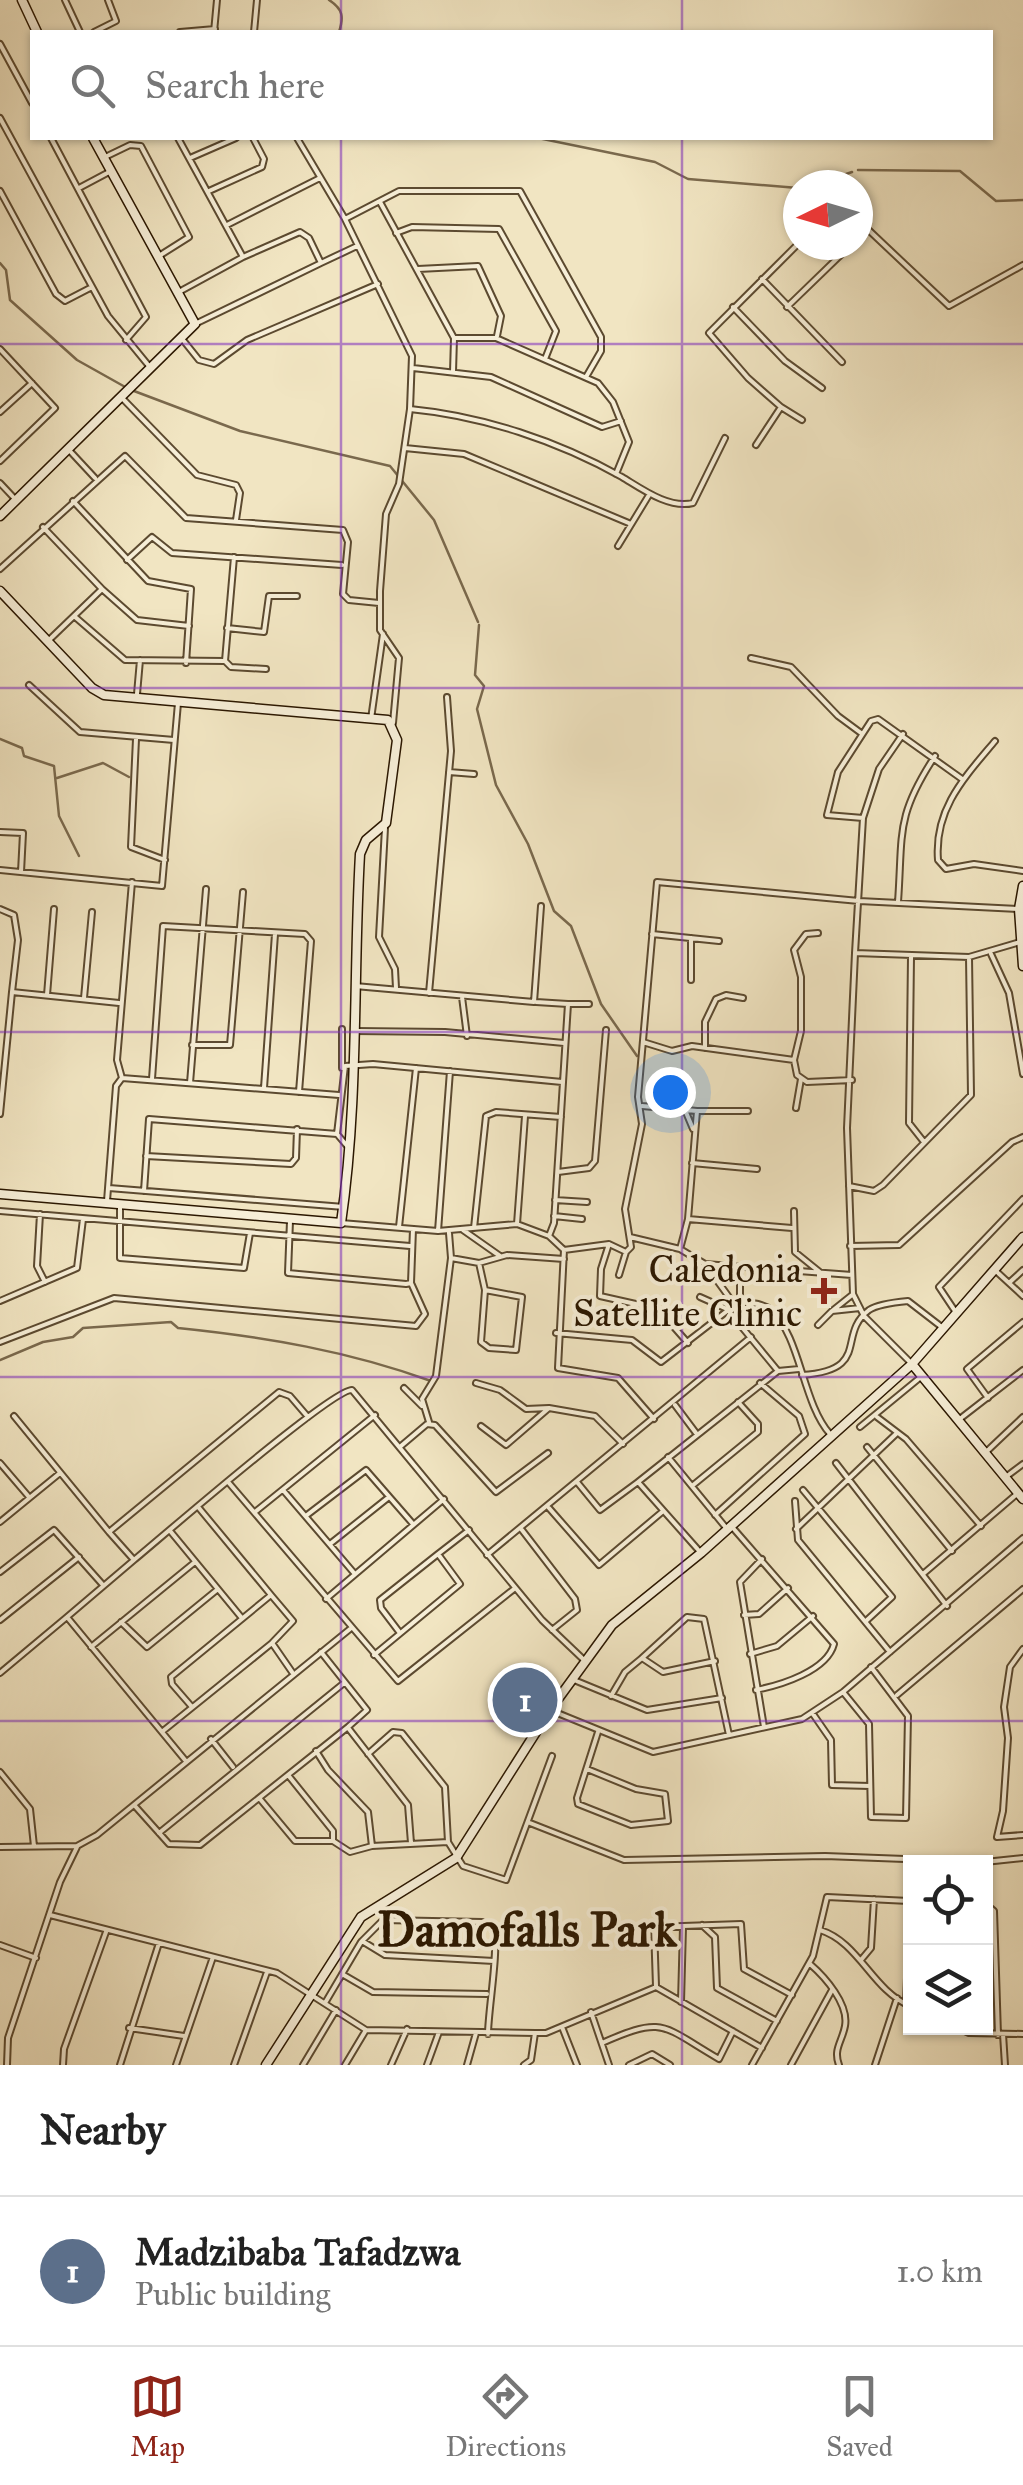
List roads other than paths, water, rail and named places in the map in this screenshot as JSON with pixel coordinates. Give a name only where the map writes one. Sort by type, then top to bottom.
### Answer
[{"type":"street","points":[[22,0],[36,30]]},
{"type":"street","points":[[65,0],[79,30]]},
{"type":"street","points":[[98,30],[116,21],[108,0]]},
{"type":"street","points":[[215,30],[217,0]]},
{"type":"street","points":[[254,30],[257,0]]},
{"type":"street","points":[[0,44],[30,99]]},
{"type":"street","points":[[0,118],[92,287],[126,340],[152,370]]},
{"type":"street","points":[[52,140],[146,317],[126,340]]},
{"type":"street","points":[[93,140],[195,324]]},
{"type":"street","points":[[179,140],[243,257]]},
{"type":"street","points":[[190,158],[231,140]]},
{"type":"street","points":[[208,191],[262,166],[264,159],[254,140]]},
{"type":"street","points":[[298,140],[403,330],[412,368],[399,484],[386,514],[380,604],[383,634],[371,719]]},
{"type":"street","points":[[103,158],[134,144],[141,146],[188,238],[157,257]]},
{"type":"street","points":[[79,188],[110,171]]},
{"type":"street","points":[[227,226],[320,178]]},
{"type":"street","points":[[0,191],[56,294],[65,300],[92,287]]},
{"type":"street","points":[[345,219],[404,191],[521,192],[601,338],[601,351],[586,377]]},
{"type":"street","points":[[380,202],[454,338],[453,372]]},
{"type":"street","points":[[396,233],[412,227],[499,228],[556,332],[545,359]]},
{"type":"street","points":[[177,293],[300,232],[309,238],[321,263]]},
{"type":"street","points":[[873,235],[949,306],[1023,265]]},
{"type":"street","points":[[0,516],[136,387],[195,324],[359,246]]},
{"type":"street","points":[[783,259],[710,330],[710,338],[781,407],[802,420]]},
{"type":"street","points":[[787,307],[836,260]]},
{"type":"street","points":[[418,269],[478,266],[501,316],[496,338]]},
{"type":"street","points":[[762,279],[842,362]]},
{"type":"street","points":[[183,340],[199,360],[214,364],[248,340],[378,284]]},
{"type":"street","points":[[733,307],[785,362],[822,388]]},
{"type":"street","points":[[454,338],[496,338],[586,377],[605,390],[621,421],[628,447],[616,474]]},
{"type":"street","points":[[0,349],[55,410],[0,461]]},
{"type":"street","points":[[0,368],[8,359]]},
{"type":"street","points":[[412,368],[491,377],[602,426],[621,421]]},
{"type":"street","points":[[0,412],[32,383]]},
{"type":"street","points":[[123,399],[196,474],[236,485],[240,493],[236,520]]},
{"type":"street","points":[[756,445],[781,407]]},
{"type":"street","points":[[410,409],[481,418],[616,474],[650,494],[684,505],[692,503],[726,438]]},
{"type":"street","points":[[403,448],[464,454],[630,524]]},
{"type":"street","points":[[69,450],[95,478]]},
{"type":"street","points":[[0,568],[95,478],[125,456],[180,514],[343,530],[348,542],[345,598],[380,604]]},
{"type":"street","points":[[0,483],[16,500]]},
{"type":"street","points":[[618,546],[650,494]]},
{"type":"street","points":[[73,500],[154,584],[192,589],[186,663]]},
{"type":"street","points":[[44,527],[137,620],[190,626]]},
{"type":"street","points":[[127,560],[152,537],[169,552],[344,565]]},
{"type":"street","points":[[225,661],[234,557]]},
{"type":"street","points":[[48,641],[102,589]]},
{"type":"street","points":[[0,591],[92,688],[104,695],[393,723]]},
{"type":"street","points":[[227,628],[264,632],[269,596],[297,596]]},
{"type":"street","points":[[74,616],[121,658],[186,663],[225,661],[231,666],[266,669]]},
{"type":"street","points":[[383,634],[399,658],[393,723],[396,750],[386,823],[379,936],[395,970],[396,990]]},
{"type":"street","points":[[751,658],[791,667],[830,709],[861,732]]},
{"type":"street","points":[[137,699],[140,660]]},
{"type":"street","points":[[30,685],[75,730],[174,740]]},
{"type":"street","points":[[429,993],[449,772],[448,697]]},
{"type":"street","points":[[0,870],[162,886],[178,703]]},
{"type":"street","points":[[863,818],[827,816],[838,772],[861,732],[878,718],[962,778]]},
{"type":"street","points":[[903,734],[879,769],[863,818],[849,1186],[853,1294],[864,1316],[912,1364],[1020,1496],[923,1574]]},
{"type":"street","points":[[136,739],[131,847],[165,860]]},
{"type":"street","points":[[995,741],[962,778],[938,829],[940,866],[946,869],[974,864],[1023,870]]},
{"type":"street","points":[[898,902],[900,826],[909,795],[935,756]]},
{"type":"street","points":[[449,772],[474,774]]},
{"type":"street","points":[[342,1222],[356,1065],[354,986],[360,854],[366,840],[386,823]]},
{"type":"street","points":[[0,832],[23,832],[21,872]]},
{"type":"street","points":[[122,1078],[117,1060],[132,882]]},
{"type":"street","points":[[619,1274],[630,1238],[625,1209],[634,1180],[642,1106],[643,1042],[657,882],[859,901],[1019,910]]},
{"type":"street","points":[[1023,886],[1019,910],[1023,966]]},
{"type":"street","points":[[190,1082],[206,889]]},
{"type":"street","points":[[192,1045],[230,1045],[243,892]]},
{"type":"street","points":[[534,1002],[541,906]]},
{"type":"street","points":[[47,995],[54,908]]},
{"type":"street","points":[[0,909],[14,915],[18,940],[0,1114]]},
{"type":"street","points":[[84,998],[92,912]]},
{"type":"street","points":[[152,1080],[162,928],[171,923],[305,934],[311,941],[299,1092]]},
{"type":"street","points":[[264,1088],[276,932]]},
{"type":"street","points":[[796,1108],[801,1080],[794,1060],[801,1031],[801,977],[794,950],[806,934],[818,933]]},
{"type":"street","points":[[652,934],[719,941]]},
{"type":"street","points":[[690,980],[692,938]]},
{"type":"street","points":[[855,953],[969,957],[1020,942]]},
{"type":"street","points":[[990,953],[992,966],[1009,994],[1023,1074]]},
{"type":"street","points":[[911,956],[909,1123],[924,1142]]},
{"type":"street","points":[[849,1186],[874,1191],[883,1185],[971,1096],[969,957]]},
{"type":"street","points":[[354,986],[589,1004]]},
{"type":"street","points":[[12,992],[120,1003]]},
{"type":"street","points":[[705,1048],[705,1022],[716,999],[726,995],[743,998]]},
{"type":"street","points":[[461,996],[467,1036]]},
{"type":"street","points":[[549,1236],[558,1172],[568,1004]]},
{"type":"street","points":[[355,1031],[378,1028],[566,1044]]},
{"type":"street","points":[[342,1029],[337,1134],[349,1149]]},
{"type":"street","points":[[558,1172],[590,1168],[595,1161],[606,1030]]},
{"type":"street","points":[[643,1042],[672,1051],[705,1048],[794,1060]]},
{"type":"street","points":[[342,1068],[356,1065],[450,1070],[562,1082]]},
{"type":"street","points":[[399,1227],[416,1068]]},
{"type":"street","points":[[438,1231],[450,1070]]},
{"type":"street","points":[[122,1078],[340,1094]]},
{"type":"street","points":[[107,1202],[116,1086],[122,1078]]},
{"type":"street","points":[[801,1080],[852,1083]]},
{"type":"street","points":[[642,1106],[748,1111]]},
{"type":"street","points":[[685,1110],[695,1134]]},
{"type":"street","points":[[680,1249],[688,1219],[697,1111]]},
{"type":"street","points":[[474,1228],[486,1116],[496,1112],[561,1118]]},
{"type":"street","points":[[517,1224],[524,1116]]},
{"type":"street","points":[[144,1191],[148,1119],[337,1134]]},
{"type":"street","points":[[146,1156],[291,1164],[296,1158],[297,1130]]},
{"type":"street","points":[[850,1246],[899,1246],[1012,1142],[1023,1137]]},
{"type":"street","points":[[692,1163],[757,1169]]},
{"type":"street","points":[[109,1188],[344,1207]]},
{"type":"street","points":[[0,1194],[438,1231],[517,1224],[549,1236],[564,1250],[556,1333],[559,1369],[618,1378],[654,1419]]},
{"type":"street","points":[[957,1314],[938,1287],[1023,1199]]},
{"type":"street","points":[[554,1200],[587,1202]]},
{"type":"street","points":[[120,1204],[120,1258],[244,1268],[250,1233]]},
{"type":"street","points":[[0,1210],[410,1246]]},
{"type":"street","points":[[794,1210],[792,1228],[800,1258],[820,1273]]},
{"type":"street","points":[[40,1214],[37,1266],[45,1282]]},
{"type":"street","points":[[554,1216],[582,1219]]},
{"type":"street","points":[[291,1218],[288,1272],[411,1283]]},
{"type":"street","points":[[0,1302],[77,1268],[83,1219]]},
{"type":"street","points":[[688,1219],[792,1228]]},
{"type":"street","points":[[0,1342],[114,1298],[416,1326],[424,1314],[411,1283],[413,1228]]},
{"type":"street","points":[[462,1230],[500,1256]]},
{"type":"street","points":[[422,1406],[436,1376],[451,1258],[449,1231]]},
{"type":"street","points":[[266,2065],[362,1917],[456,1858],[550,1710],[612,1625],[701,1553],[912,1364],[997,1272],[1023,1237]]},
{"type":"street","points":[[630,1238],[680,1249],[706,1264],[737,1303],[772,1310],[812,1404],[831,1436]]},
{"type":"street","points":[[564,1250],[609,1244],[626,1252]]},
{"type":"street","points":[[609,1244],[601,1269],[600,1296],[658,1309],[688,1344]]},
{"type":"street","points":[[451,1258],[478,1263],[500,1256],[564,1259]]},
{"type":"street","points":[[792,1272],[800,1258]]},
{"type":"street","points":[[478,1263],[485,1290],[481,1342],[489,1348],[516,1350],[522,1297],[485,1290]]},
{"type":"street","points":[[706,1264],[852,1275]]},
{"type":"street","points":[[737,1303],[740,1267]]},
{"type":"street","points":[[1010,1282],[1023,1270]]},
{"type":"street","points":[[997,1272],[1023,1296]]},
{"type":"street","points":[[818,1325],[853,1294]]},
{"type":"street","points":[[700,1298],[727,1309],[778,1371]]},
{"type":"street","points":[[578,1482],[600,1510],[778,1371],[821,1376],[842,1364],[870,1310],[908,1301],[943,1328]]},
{"type":"street","points":[[556,1333],[632,1340],[658,1362],[688,1344],[737,1303]]},
{"type":"street","points":[[832,1311],[860,1308]]},
{"type":"street","points":[[988,1398],[968,1368],[1023,1322]]},
{"type":"street","points":[[487,1555],[549,1508],[751,1338]]},
{"type":"street","points":[[957,1420],[1023,1370]]},
{"type":"street","points":[[860,1427],[877,1417],[922,1376]]},
{"type":"street","points":[[476,1383],[500,1390],[526,1408],[594,1416],[624,1444]]},
{"type":"street","points":[[715,1516],[805,1434],[800,1416],[760,1383]]},
{"type":"street","points":[[404,1388],[422,1406],[430,1424],[440,1428],[496,1492],[548,1452]]},
{"type":"street","points":[[0,1673],[102,1585],[347,1389],[356,1393],[375,1415],[515,1588],[584,1660]]},
{"type":"street","points":[[109,1532],[279,1392],[290,1396],[308,1417]]},
{"type":"street","points":[[692,1486],[759,1430],[738,1402]]},
{"type":"street","points":[[673,1404],[696,1433]]},
{"type":"street","points":[[481,1426],[506,1445],[549,1408]]},
{"type":"street","points":[[255,1512],[375,1415]]},
{"type":"street","points":[[14,1416],[134,1560]]},
{"type":"street","points":[[877,1417],[898,1432],[981,1526]]},
{"type":"street","points":[[985,1453],[1023,1417]]},
{"type":"street","points":[[401,1446],[430,1424]]},
{"type":"street","points":[[796,1529],[898,1432]]},
{"type":"street","points":[[868,1447],[952,1551]]},
{"type":"street","points":[[668,1457],[715,1516],[763,1558],[834,1644],[833,1650],[788,1683],[756,1690]]},
{"type":"street","points":[[0,1463],[30,1497]]},
{"type":"street","points":[[836,1463],[947,1606]]},
{"type":"street","points":[[1005,1477],[1023,1464]]},
{"type":"street","points":[[307,1516],[366,1470],[414,1524]]},
{"type":"street","points":[[0,1522],[60,1473]]},
{"type":"street","points":[[638,1482],[701,1553]]},
{"type":"street","points":[[229,1483],[394,1680],[401,1681],[515,1588]]},
{"type":"street","points":[[283,1490],[354,1573]]},
{"type":"street","points":[[802,1490],[892,1597],[866,1621]]},
{"type":"street","points":[[330,1544],[390,1496]]},
{"type":"street","points":[[326,1598],[444,1498]]},
{"type":"street","points":[[795,1501],[796,1529],[805,1548],[890,1652]]},
{"type":"street","points":[[163,1731],[272,1643],[293,1621],[198,1508]]},
{"type":"street","points":[[549,1508],[599,1565],[662,1512]]},
{"type":"street","points":[[520,1529],[575,1599],[577,1610],[552,1630]]},
{"type":"street","points":[[0,1572],[49,1530],[58,1531],[102,1585]]},
{"type":"street","points":[[400,1633],[380,1608],[380,1600],[469,1530]]},
{"type":"street","points":[[170,1531],[242,1617]]},
{"type":"street","points":[[550,1710],[653,1752],[813,1714],[947,1606],[1023,1538]]},
{"type":"street","points":[[372,1656],[460,1584],[438,1554]]},
{"type":"street","points":[[0,1620],[79,1557]]},
{"type":"street","points":[[763,1558],[740,1579],[764,1728]]},
{"type":"street","points":[[91,1647],[195,1562]]},
{"type":"street","points":[[744,1615],[759,1614],[788,1588]]},
{"type":"street","points":[[121,1622],[146,1647],[218,1589]]},
{"type":"street","points":[[896,1696],[1023,1589]]},
{"type":"street","points":[[192,1707],[172,1684],[171,1676],[272,1595]]},
{"type":"street","points":[[610,1696],[625,1672],[688,1617],[696,1615],[706,1624],[728,1735]]},
{"type":"street","points":[[750,1654],[777,1646],[813,1616]]},
{"type":"street","points":[[67,1617],[185,1760]]},
{"type":"street","points":[[7,2065],[8,2038],[77,1846],[134,1805],[350,1630]]},
{"type":"street","points":[[272,1643],[293,1673]]},
{"type":"street","points":[[1023,1649],[1008,1678],[1003,1811],[997,1837],[1023,1835]]},
{"type":"street","points":[[134,1805],[173,1845],[200,1845],[348,1727],[366,1710],[320,1652]]},
{"type":"street","points":[[642,1658],[663,1672],[715,1661]]},
{"type":"street","points":[[842,1692],[868,1724],[871,1817],[906,1818],[908,1716],[871,1667]]},
{"type":"street","points":[[572,1678],[655,1711],[722,1698]]},
{"type":"street","points":[[159,1834],[234,1768],[344,1683]]},
{"type":"street","points":[[813,1714],[830,1740],[832,1784],[870,1786]]},
{"type":"street","points":[[348,1727],[408,1805],[410,1843]]},
{"type":"street","points":[[368,1754],[393,1732],[402,1733],[445,1787],[448,1842],[456,1858],[463,1866],[506,1880],[552,1756]]},
{"type":"street","points":[[587,1770],[636,1789],[664,1794],[668,1821],[631,1824],[580,1805],[577,1798],[598,1732]]},
{"type":"street","points":[[211,1740],[234,1768]]},
{"type":"street","points":[[316,1751],[328,1770],[368,1812],[372,1846]]},
{"type":"street","points":[[0,1772],[30,1809],[34,1846]]},
{"type":"street","points":[[288,1775],[332,1831],[333,1841]]},
{"type":"street","points":[[260,1799],[295,1841],[333,1841],[350,1852],[372,1846],[448,1842]]},
{"type":"street","points":[[530,1823],[624,1860],[825,1856],[985,1862],[1023,1858]]},
{"type":"street","points":[[0,1847],[77,1846]]},
{"type":"street","points":[[752,2065],[810,1964],[827,1898],[903,1901]]},
{"type":"street","points":[[859,1961],[870,1952],[874,1899]]},
{"type":"street","points":[[993,1910],[1000,2034],[1006,2065]]},
{"type":"street","points":[[50,1915],[291,1979],[366,2030],[535,2034],[656,1987]]},
{"type":"street","points":[[325,2003],[362,1941],[383,1920],[482,1922],[495,1936],[488,2034]]},
{"type":"street","points":[[656,1987],[654,1928],[741,1924],[744,1969],[792,1994]]},
{"type":"street","points":[[702,1925],[715,1937],[717,1988],[777,2022]]},
{"type":"street","points":[[681,2002],[683,1926]]},
{"type":"street","points":[[63,2065],[106,1930]]},
{"type":"street","points":[[820,1930],[841,1939],[878,1984],[903,2002]]},
{"type":"street","points":[[362,1941],[385,1955],[494,1960]]},
{"type":"street","points":[[120,2065],[159,1943]]},
{"type":"street","points":[[0,1944],[36,1958]]},
{"type":"street","points":[[176,2065],[213,1957]]},
{"type":"street","points":[[810,1964],[832,1990],[845,2020],[836,2052],[839,2065]]},
{"type":"street","points":[[234,2065],[267,1972]]},
{"type":"street","points":[[342,1974],[372,1992],[488,1994]]},
{"type":"street","points":[[656,1987],[762,2048]]},
{"type":"street","points":[[794,2064],[832,1990]]},
{"type":"street","points":[[875,2065],[897,1998]]},
{"type":"street","points":[[302,2065],[336,2010]]},
{"type":"street","points":[[591,2012],[609,2065]]},
{"type":"street","points":[[602,2044],[643,2025],[659,2024],[719,2059],[734,2031]]},
{"type":"street","points":[[562,2026],[577,2065]]},
{"type":"street","points":[[129,2028],[184,2036]]},
{"type":"street","points":[[346,2065],[366,2030]]},
{"type":"street","points":[[390,2065],[406,2030]]},
{"type":"street","points":[[427,2065],[439,2030]]},
{"type":"street","points":[[467,2065],[476,2033]]},
{"type":"street","points":[[524,2065],[533,2063],[535,2034]]},
{"type":"street","points":[[993,2034],[1023,2034]]},
{"type":"street","points":[[629,2065],[652,2054],[670,2065]]},
{"type":"waterway","points":[[329,0],[341,14],[340,30]]},
{"type":"waterway","points":[[548,140],[655,162],[688,179],[783,187]]},
{"type":"waterway","points":[[873,170],[960,171],[996,201],[1023,200]]},
{"type":"waterway","points":[[0,263],[6,270],[10,300],[77,360],[127,388]]},
{"type":"waterway","points":[[134,391],[240,431],[390,466],[434,520],[478,622]]},
{"type":"waterway","points":[[479,625],[475,675],[484,686],[477,709],[496,785],[528,844],[554,911],[571,926],[601,1004],[637,1056]]},
{"type":"waterway","points":[[0,739],[22,748],[24,756],[54,766],[59,816],[79,856]]},
{"type":"waterway","points":[[57,778],[103,763],[129,777]]},
{"type":"waterway","points":[[0,1360],[43,1342],[73,1337],[83,1328],[171,1322],[178,1328],[338,1353],[431,1381]]},
{"type":"place","name":"Caledonia Satellite Clinic","points":[[824,1291]]},
{"type":"place","name":"Madzibaba Tafadzwa","points":[[525,1700]]},
{"type":"district","name":"Damofalls Park","points":[[527,1929]]}]
